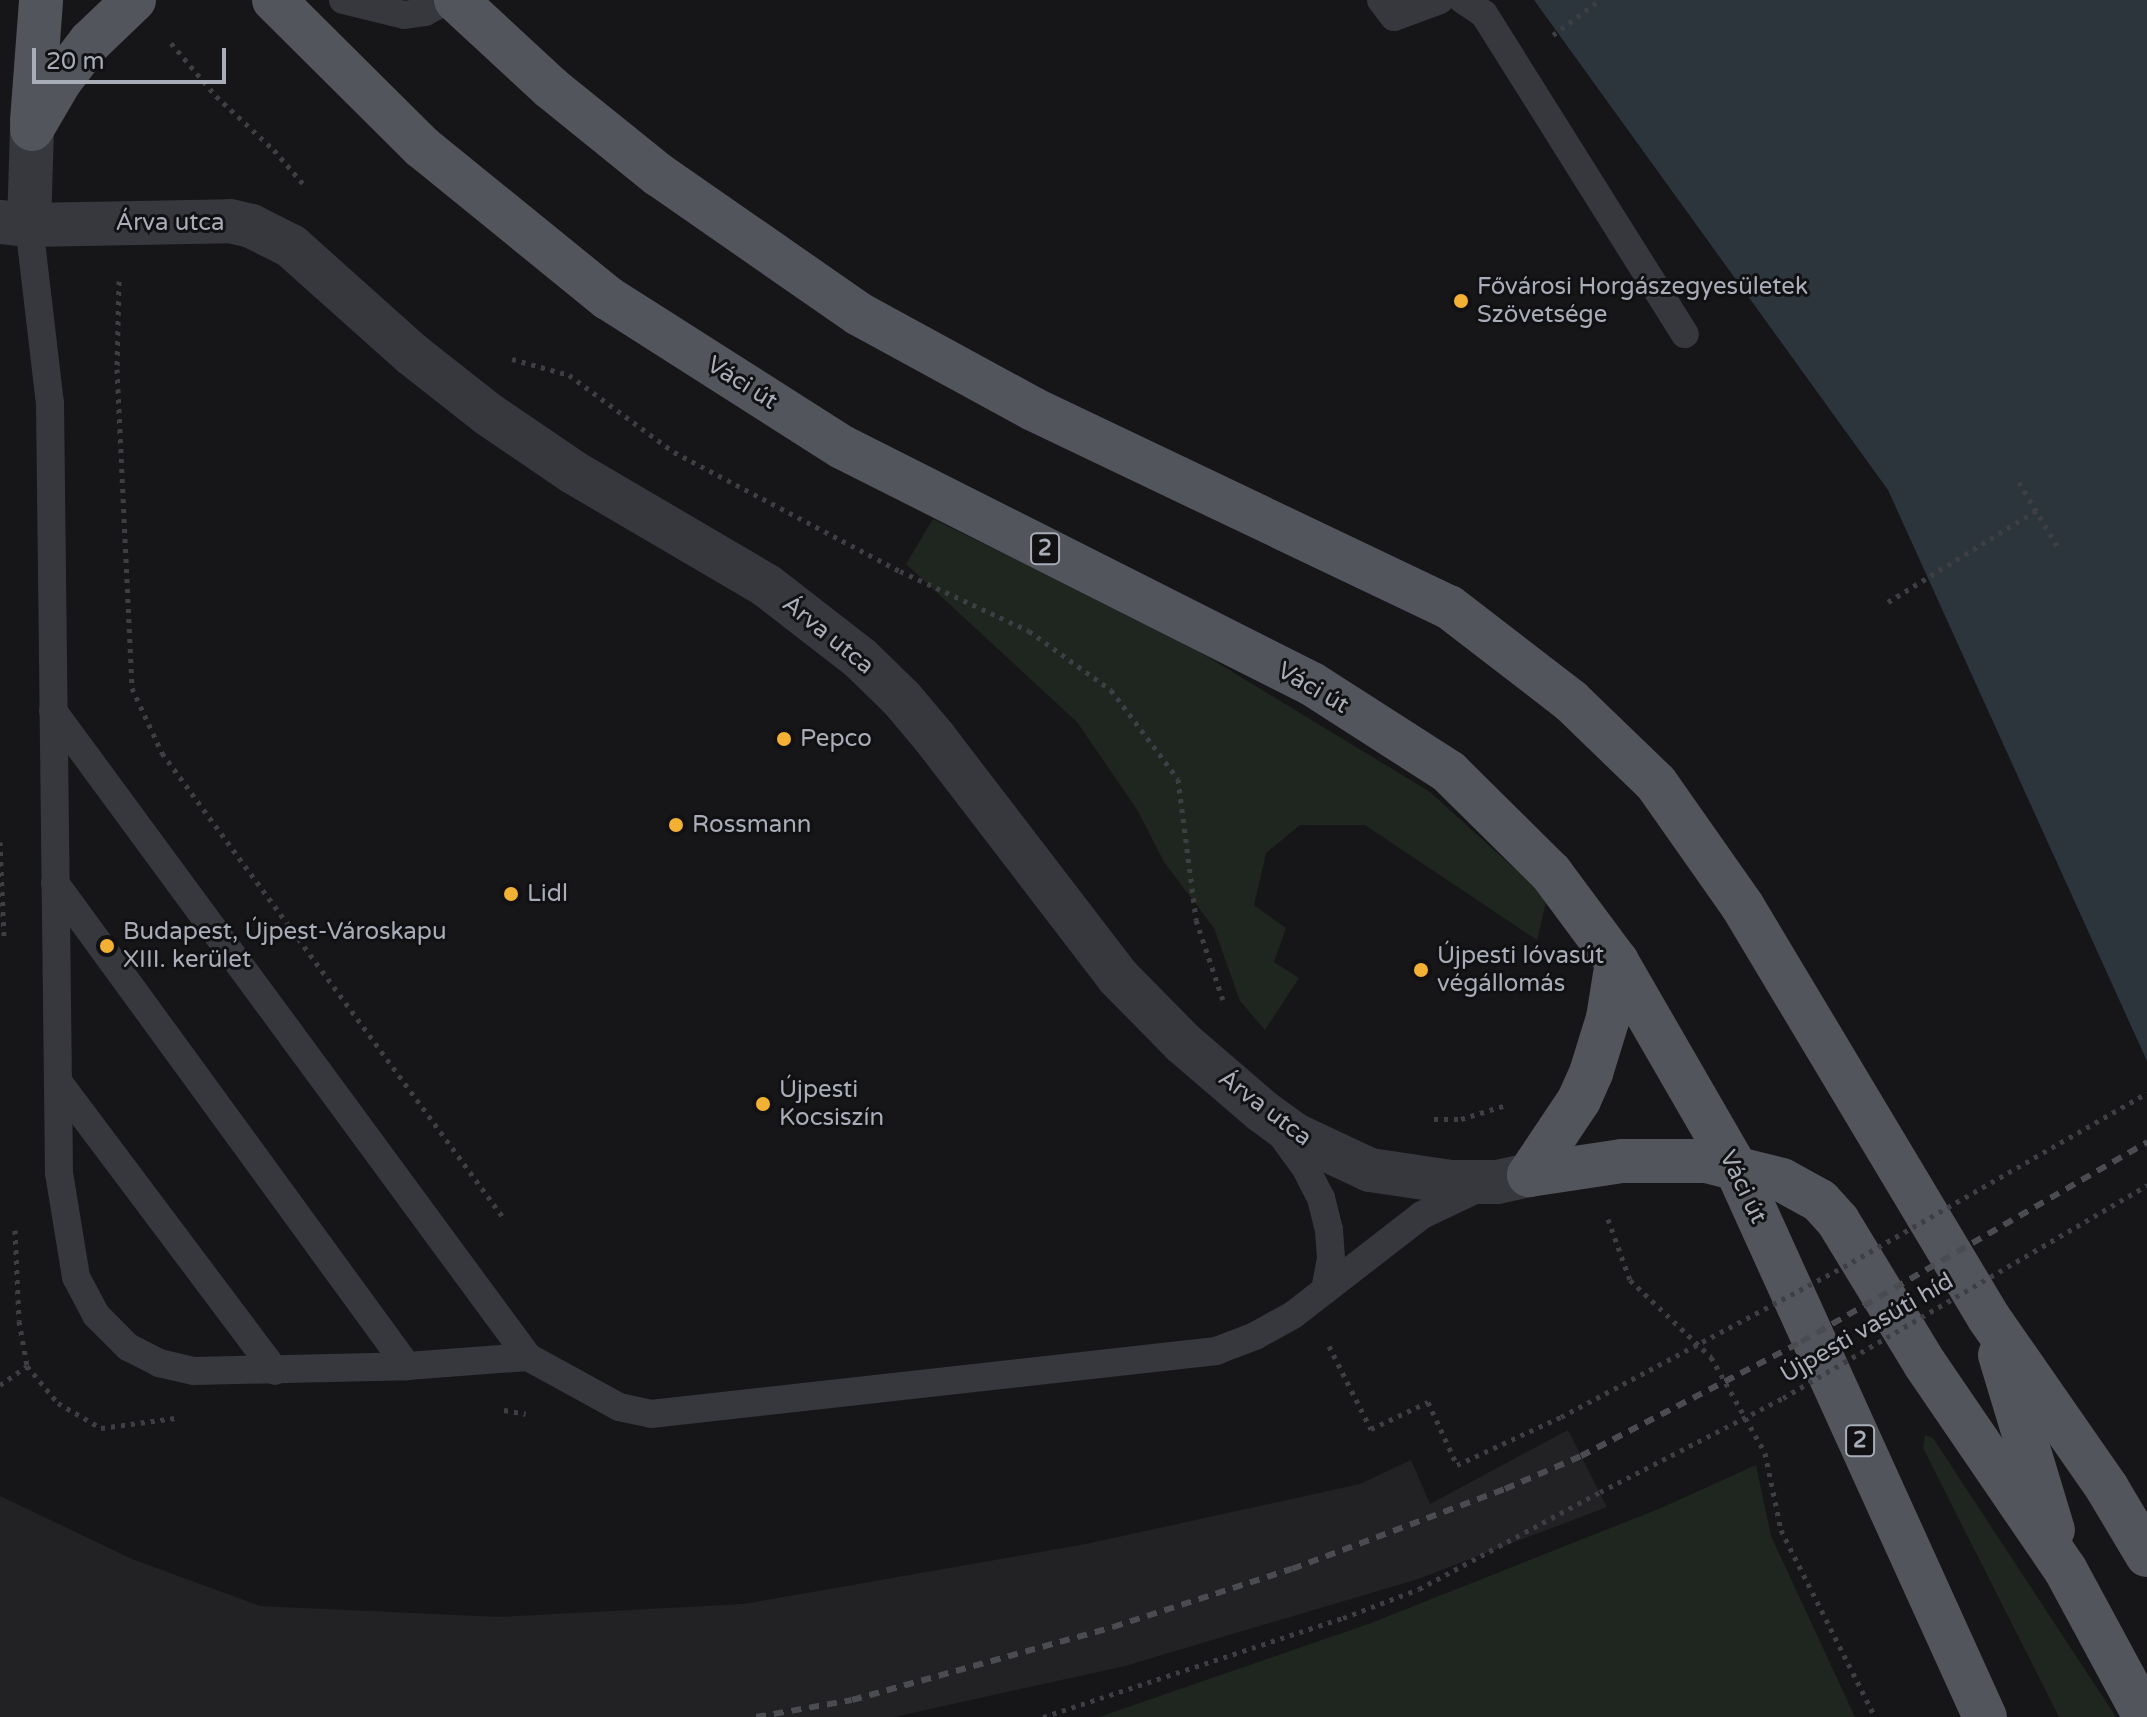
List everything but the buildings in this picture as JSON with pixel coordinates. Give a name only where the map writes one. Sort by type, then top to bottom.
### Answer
[{"type":"main road","points":[[32,129],[41,0]]},
{"type":"main road","points":[[32,129],[60,81],[83,52],[134,0]]},
{"type":"main road","name":"Váci út","points":[[274,0],[422,147],[608,298],[842,447],[1312,684],[1449,772],[1551,873],[1617,962],[1735,1166],[1985,1717]]},
{"type":"main road","points":[[456,0],[551,88],[659,175],[859,314],[1033,409],[1449,607],[1571,701],[1656,783],[1743,907],[1989,1318],[2107,1488],[2147,1555]]},
{"type":"main road","points":[[1569,1150],[1579,1100],[1600,1046],[1617,962]]},
{"type":"main road","points":[[1513,1178],[1569,1150],[1735,1166],[1804,1189],[1838,1221],[1925,1364],[2065,1569],[2145,1717]]},
{"type":"main road","points":[[1989,1318],[2065,1569]]},
{"type":"street","points":[[15,224],[32,129]]},
{"type":"street","name":"Árva utca","points":[[15,224],[230,221],[271,234],[324,272],[413,355],[488,414],[573,472],[767,586],[812,618],[882,679],[934,737],[1118,977],[1183,1043],[1262,1111],[1295,1135],[1370,1170],[1409,1178],[1513,1178]]},
{"type":"lane","points":[[343,0],[404,15],[425,12],[448,0]]},
{"type":"lane","points":[[1381,0],[1394,17],[1440,0]]},
{"type":"lane","points":[[1463,0],[1484,14],[1685,334]]},
{"type":"lane","points":[[15,224],[50,403],[59,1173],[76,1277],[96,1315],[128,1347],[159,1363],[194,1371],[407,1366],[528,1357]]},
{"type":"lane","points":[[53,711],[528,1357],[593,1396],[619,1407],[651,1414],[1216,1351],[1255,1336],[1293,1315],[1422,1215],[1513,1178]]},
{"type":"lane","points":[[55,883],[407,1366]]},
{"type":"lane","points":[[59,1083],[275,1371]]},
{"type":"lane","points":[[1262,1111],[1305,1167],[1321,1198],[1329,1230],[1331,1259],[1325,1290]]},
{"type":"path","points":[[134,0],[216,96],[274,150],[314,197]]},
{"type":"path","points":[[1546,40],[1600,0]]},
{"type":"path","points":[[121,222],[117,369],[132,688],[162,753],[503,1217]]},
{"type":"path","points":[[498,355],[569,375],[674,452],[900,571],[1029,631],[1111,690],[1178,779],[1196,920],[1228,1015]]},
{"type":"path","points":[[2019,482],[2057,546]]},
{"type":"path","points":[[1888,602],[2037,510]]},
{"type":"path","points":[[1430,1119],[1461,1119],[1503,1106],[1536,1089],[1608,1220],[1630,1280],[1711,1357],[1765,1453],[1781,1530],[1875,1717]]},
{"type":"path","points":[[1324,1335],[1371,1429],[1428,1402],[1457,1465],[1561,1417],[1852,1262],[2147,1093]]},
{"type":"path","name":"Újpesti vasúti híd","points":[[1043,1717],[1343,1618],[1419,1589],[1783,1398],[2147,1185]]},
{"type":"path","points":[[0,1385],[27,1366]]},
{"type":"shaded area","points":[[1534,0],[2147,0],[2147,1061],[1888,490]]},
{"type":"shaded area","points":[[933,519],[1175,637],[1430,792],[1547,898],[1537,940],[1365,825],[1300,825],[1266,853],[1254,905],[1286,928],[1274,962],[1299,978],[1265,1030],[1240,1001],[1214,928],[1164,862],[1138,811],[1077,722],[906,564]]},
{"type":"shaded area","points":[[1568,1430],[1607,1507],[1418,1579],[1125,1666],[894,1717],[0,1717],[0,1496],[132,1559],[260,1606],[499,1617],[744,1604],[1086,1544],[1360,1484],[1411,1460],[1430,1504]]},
{"type":"shaded area","points":[[1925,1435],[1933,1438],[2116,1717],[2059,1717],[1923,1448]]},
{"type":"shaded area","points":[[1756,1465],[1771,1536],[1855,1717],[1099,1717],[1371,1623],[1661,1508]]},
{"type":"railway","points":[[756,1717],[852,1700],[1113,1627],[1292,1569],[1505,1489],[1581,1456],[1801,1342],[2147,1142]]},
{"type":"place","name":"Fővárosi Horgászegyesületek Szövetsége","points":[[1461,301]]},
{"type":"place","name":"Pepco","points":[[784,739]]},
{"type":"place","name":"Rossmann","points":[[676,825]]},
{"type":"place","name":"Lidl","points":[[511,894]]},
{"type":"place","name":"Budapest, Újpest-Városkapu XIII. kerület","points":[[107,946]]},
{"type":"place","name":"Újpesti lóvasút végállomás","points":[[1421,970]]},
{"type":"place","name":"Újpesti Kocsiszín","points":[[763,1104]]}]
